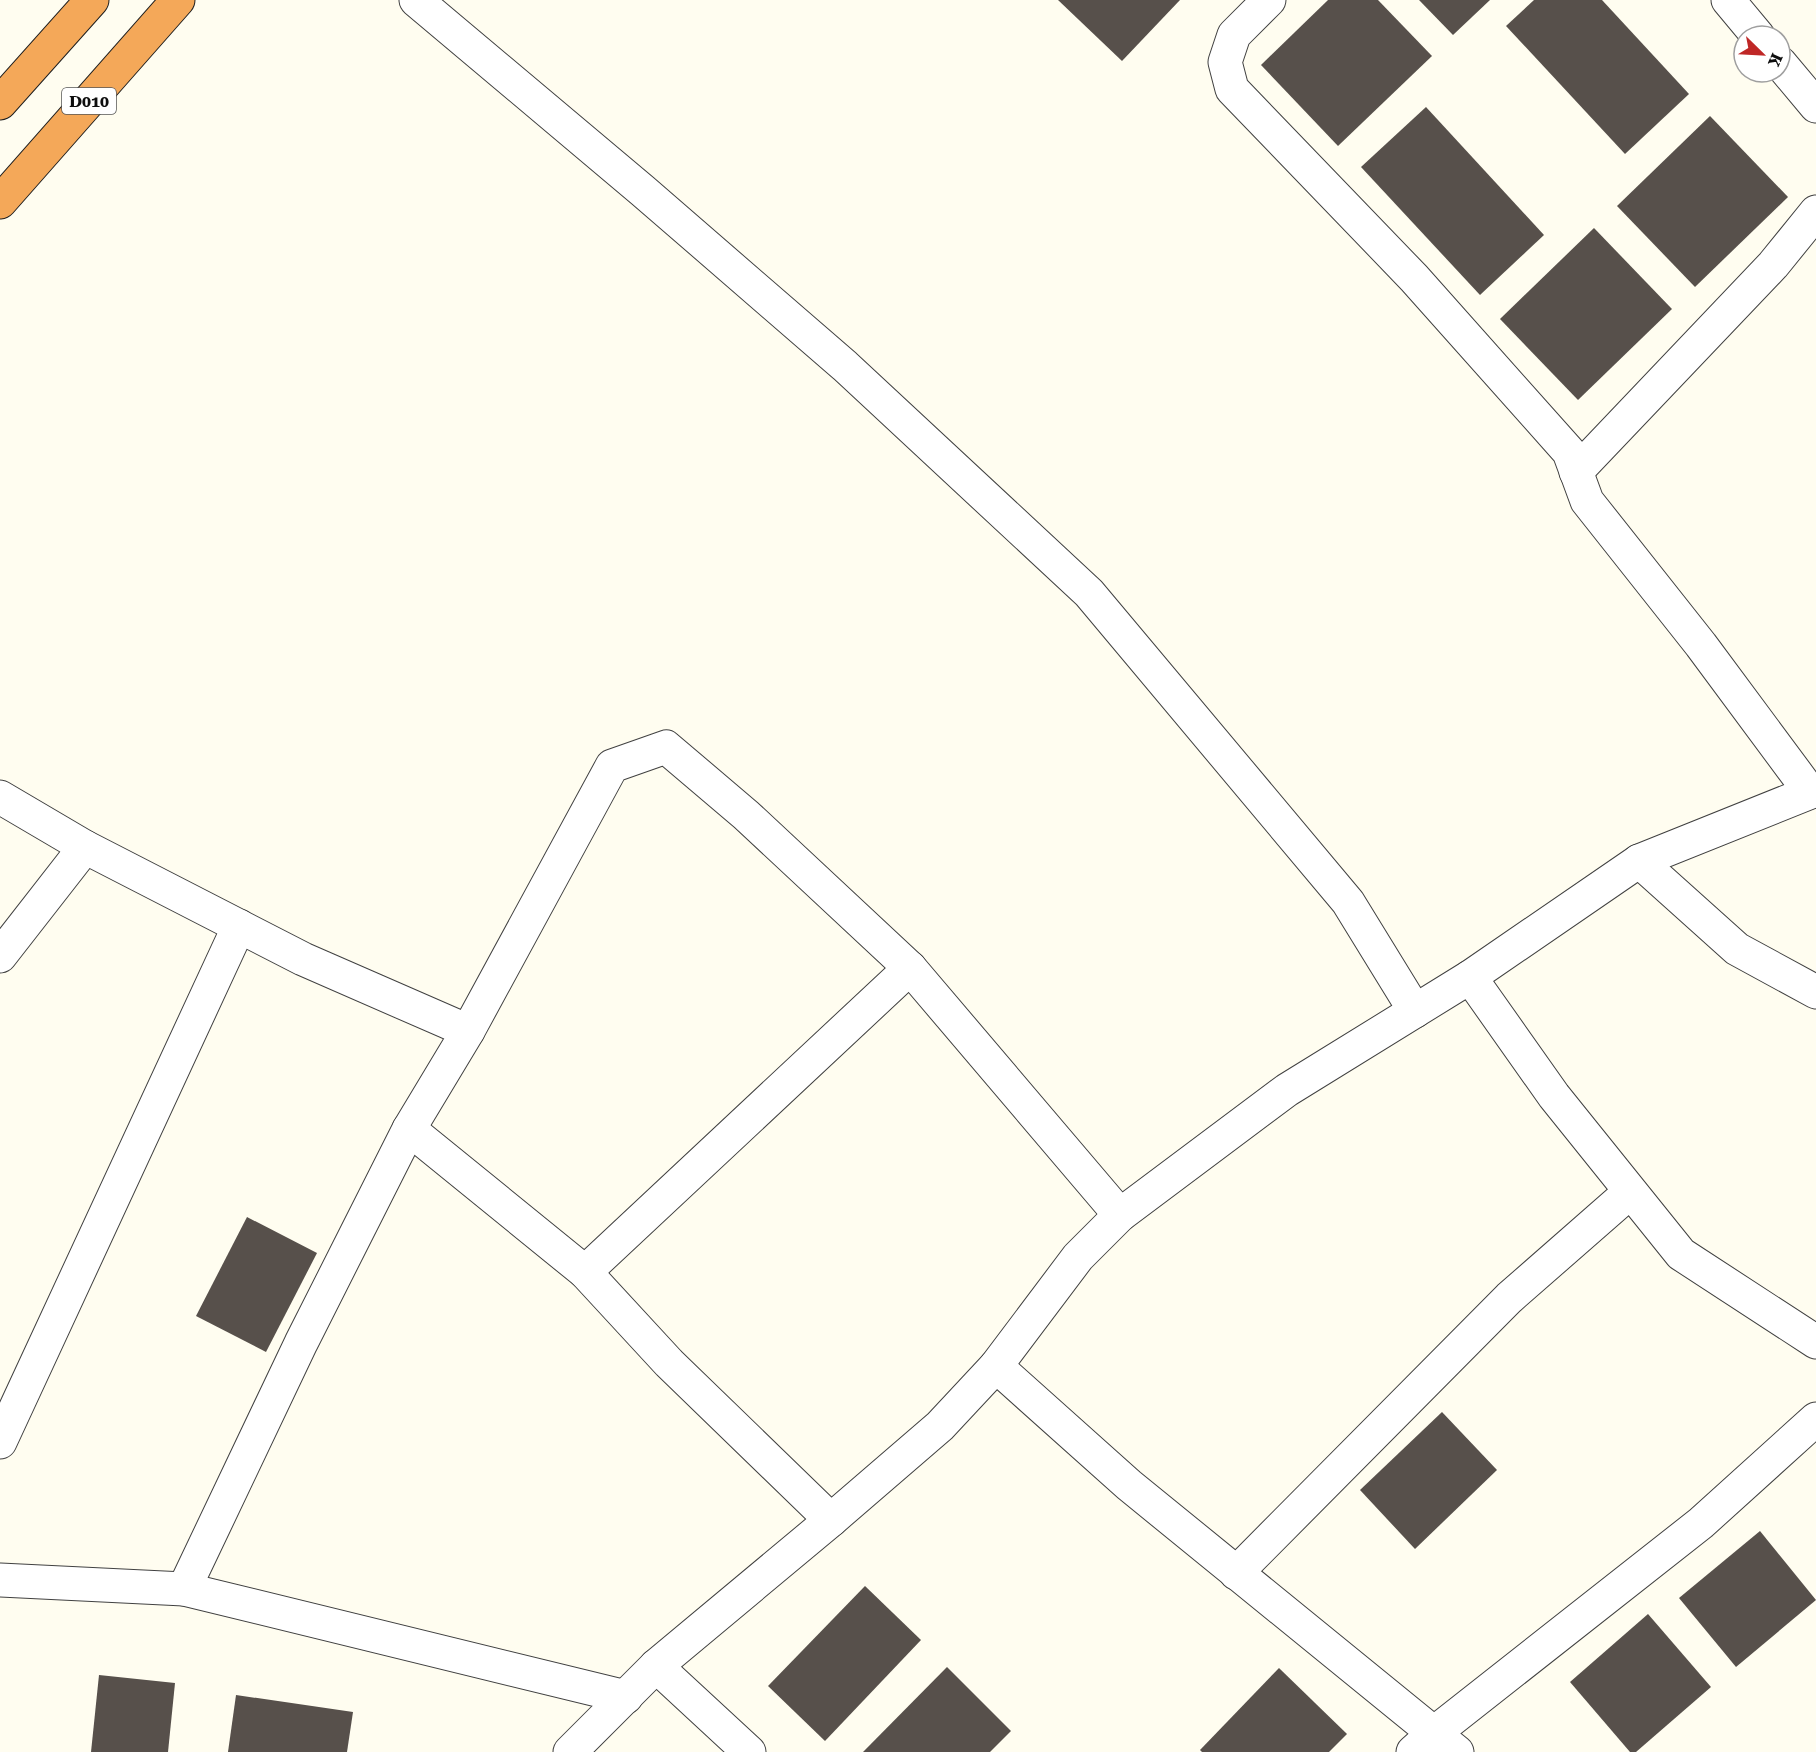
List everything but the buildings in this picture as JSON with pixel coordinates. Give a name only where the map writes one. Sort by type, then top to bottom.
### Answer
[{"type":"highway","points":[[0,104],[92,0]]},
{"type":"highway","name":"D010","points":[[0,202],[178,0]]},
{"type":"street","points":[[416,0],[643,191],[845,366],[1089,593],[1347,902],[1415,1011]]},
{"type":"street","points":[[570,1752],[656,1666],[940,1426],[996,1366],[1078,1257],[1120,1215],[1287,1090],[1470,977],[1639,861],[1813,791],[1587,501],[1569,452],[1414,278],[1232,89],[1225,62],[1234,35],[1269,0]]},
{"type":"street","points":[[1728,0],[1748,24]]},
{"type":"street","points":[[1792,77],[1816,106]]},
{"type":"street","points":[[1576,472],[1773,265],[1816,212]]},
{"type":"street","points":[[184,1589],[301,1343],[409,1129],[468,1031],[612,766],[666,747],[746,815],[910,968],[1120,1215]]},
{"type":"street","points":[[0,797],[85,847],[303,959],[468,1031]]},
{"type":"street","points":[[0,956],[85,847]]},
{"type":"street","points":[[1639,861],[1737,949],[1816,992]]},
{"type":"street","points":[[0,1442],[239,926]]},
{"type":"street","points":[[585,1272],[910,968]]},
{"type":"street","points":[[1470,977],[1554,1096],[1681,1254],[1816,1342]]},
{"type":"street","points":[[409,1129],[585,1272],[669,1363],[831,1520]]},
{"type":"street","points":[[1236,1573],[1509,1298],[1630,1192]]},
{"type":"street","points":[[996,1366],[1129,1485],[1236,1573],[1434,1746],[1701,1523],[1816,1419]]},
{"type":"street","points":[[0,1580],[184,1589],[626,1697]]},
{"type":"street","points":[[656,1666],[749,1752]]}]
